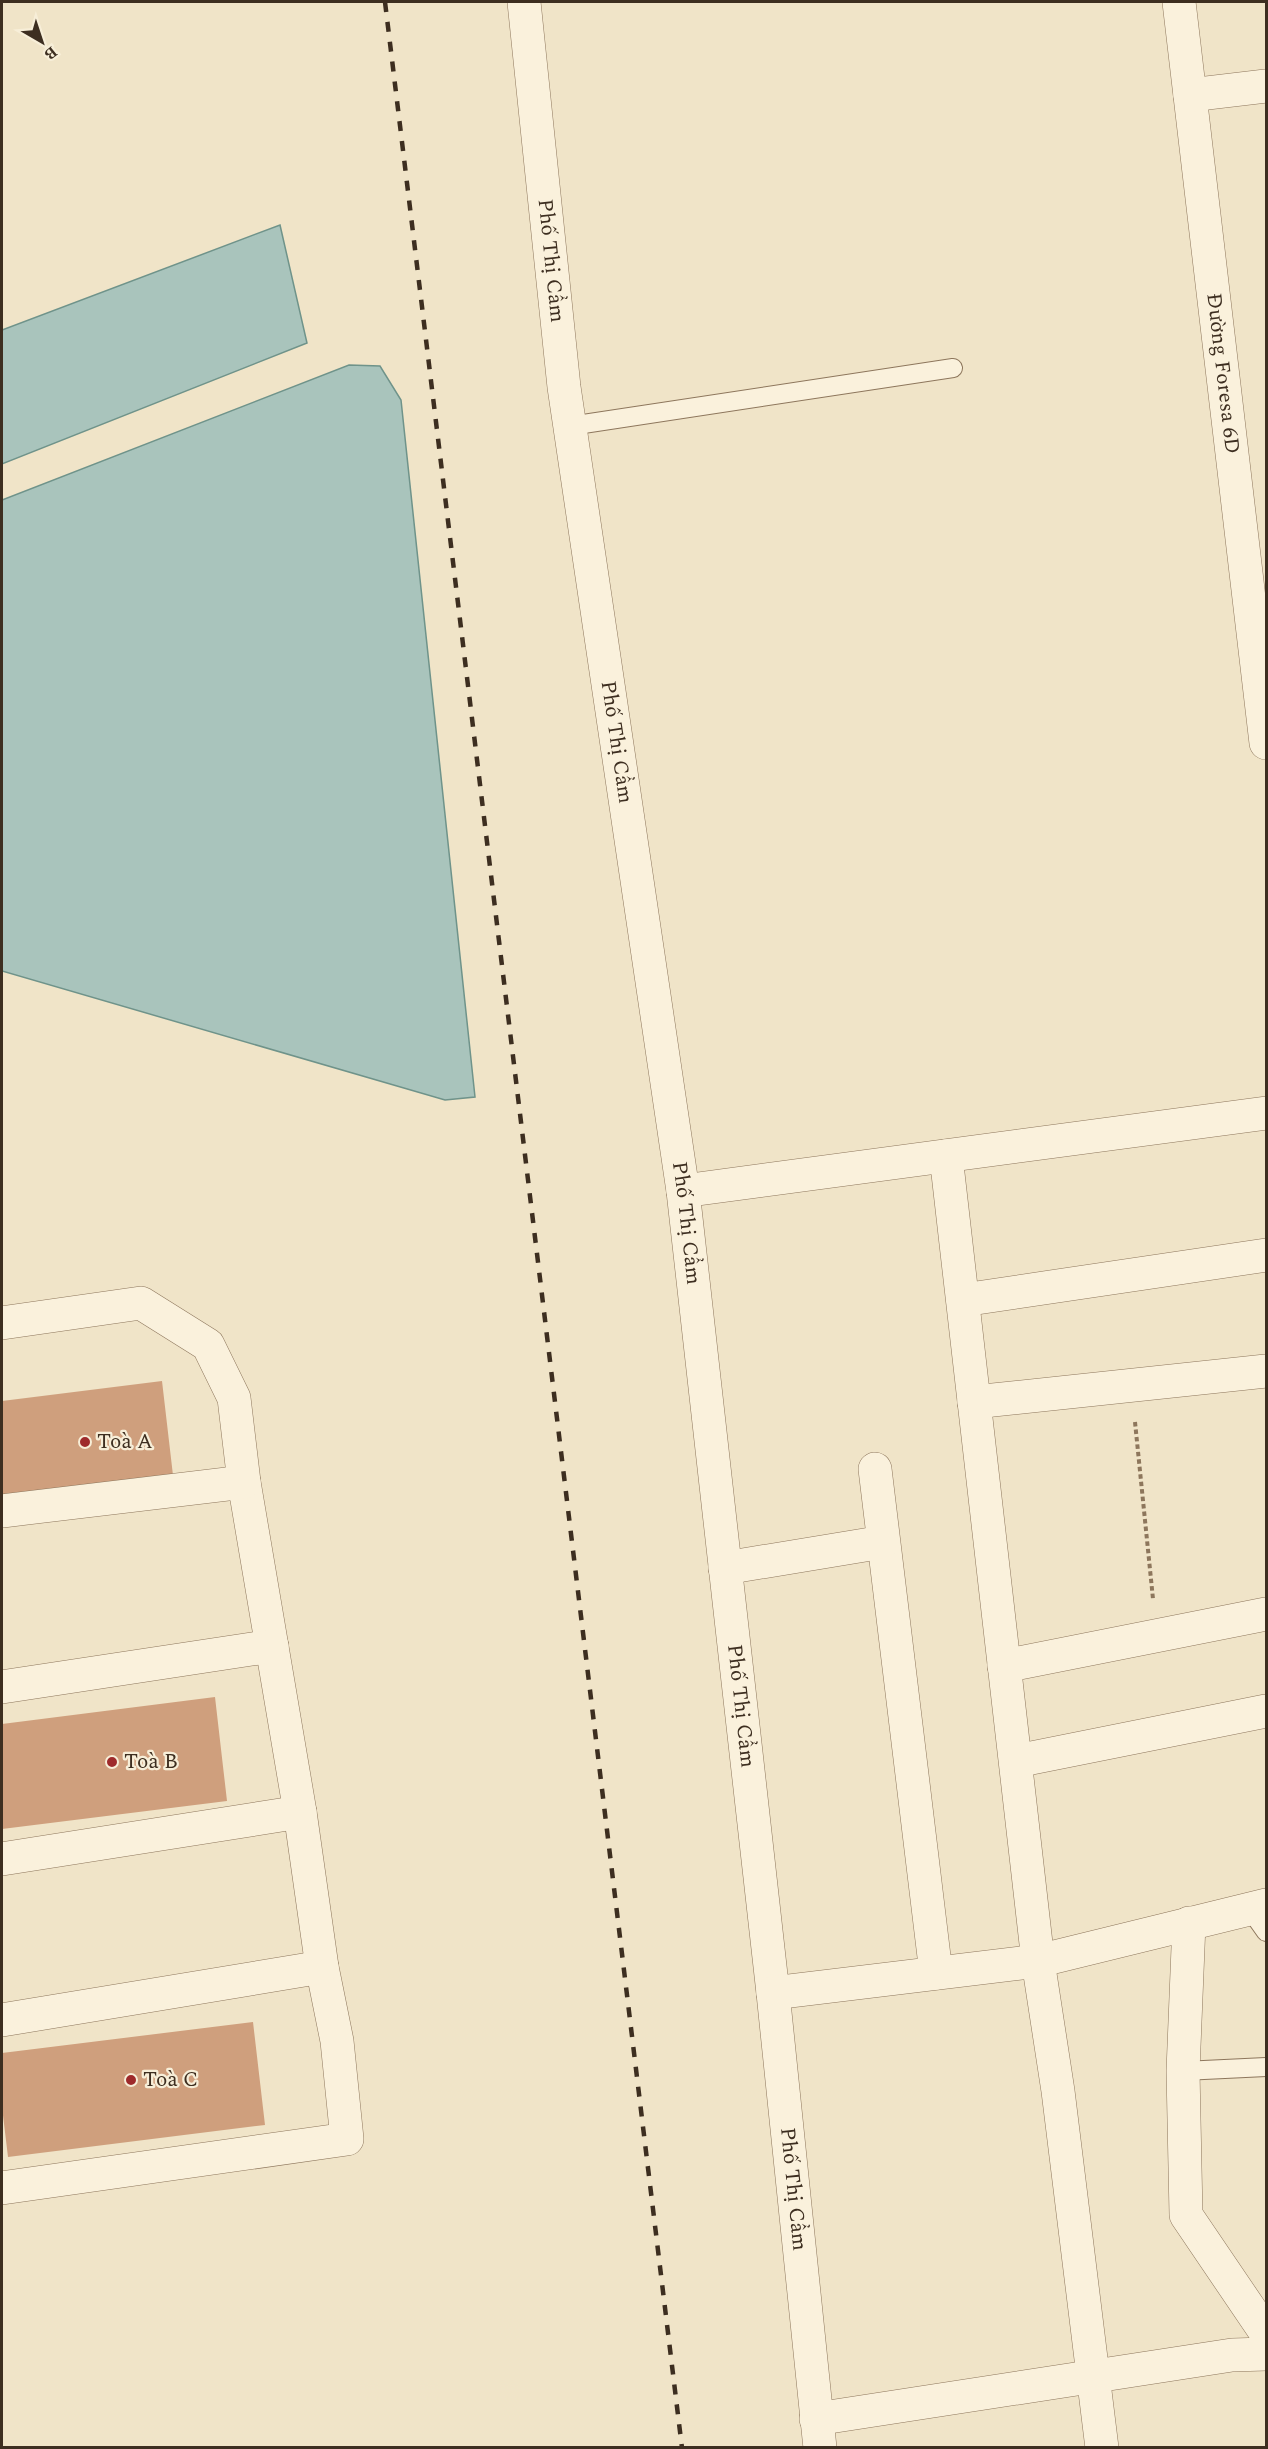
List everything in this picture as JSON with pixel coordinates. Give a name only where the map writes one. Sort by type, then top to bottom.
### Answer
[{"type":"street","name":"Phố Thị Cẩm","points":[[524,2],[570,426],[683,1191],[773,1993],[818,2433]]},
{"type":"street","name":"Đường Foresa 6D","points":[[1179,2],[1266,743]]},
{"type":"street","points":[[1190,95],[1266,86]]},
{"type":"street","points":[[683,1191],[1266,1113]]},
{"type":"street","points":[[946,1156],[1038,1961],[1058,2091],[1102,2448]]},
{"type":"street","points":[[963,1300],[1266,1256]]},
{"type":"street","points":[[2,1323],[141,1303],[208,1345],[234,1398],[244,1482],[300,1812],[322,1967],[337,2041],[347,2139],[2,2188]]},
{"type":"street","points":[[974,1402],[1266,1371]]},
{"type":"street","points":[[875,1469],[936,1973]]},
{"type":"street","points":[[2,1511],[244,1482]]},
{"type":"street","points":[[725,1568],[883,1542]]},
{"type":"street","points":[[1004,1666],[1266,1614]]},
{"type":"street","points":[[2,1687],[272,1646]]},
{"type":"street","points":[[1016,1761],[1266,1712]]},
{"type":"street","points":[[2,1859],[300,1812]]},
{"type":"street","points":[[773,1993],[1038,1961],[1189,1923],[1260,1915]]},
{"type":"street","points":[[1189,1923],[1183,2071],[1186,2214],[1266,2333]]},
{"type":"street","points":[[2,2020],[322,1967]]},
{"type":"street","points":[[818,2433],[1093,2376],[1232,2355],[1266,2354]]},
{"type":"lane","points":[[570,426],[953,368]]},
{"type":"lane","points":[[1183,2071],[1266,2067]]},
{"type":"path","points":[[1132,1386],[1157,1636]]},
{"type":"water","points":[[280,225],[307,343],[2,464],[2,330]]},
{"type":"water","points":[[349,365],[380,366],[401,400],[475,1097],[445,1100],[2,971],[2,500]]},
{"type":"building","name":"Toà A","points":[[162,1381],[174,1484],[2,1506],[2,1401]]},
{"type":"building","name":"Toà B","points":[[215,1697],[227,1801],[2,1829],[2,1724]]},
{"type":"building","name":"Toà C","points":[[253,2022],[265,2125],[8,2157],[2,2107],[2,2053]]},
{"type":"railway","points":[[385,2],[682,2448]]},
{"type":"place","name":"Toà A","points":[[85,1442]]},
{"type":"place","name":"Toà B","points":[[112,1762]]},
{"type":"place","name":"Toà C","points":[[131,2080]]}]
